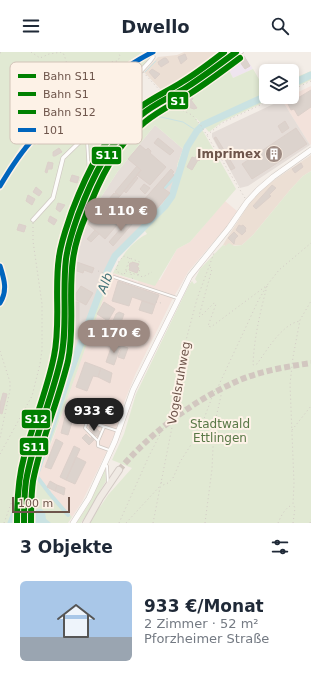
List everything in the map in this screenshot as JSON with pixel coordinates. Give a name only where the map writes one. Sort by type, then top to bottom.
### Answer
[{"type":"main road","points":[[134,62],[152,52]]},
{"type":"main road","points":[[0,186],[29,144]]},
{"type":"main road","points":[[74,523],[86,504],[105,464],[134,390],[178,299],[214,246],[258,190],[273,177],[311,150]]},
{"type":"main road","points":[[0,266],[6,288],[4,298],[0,303]]},
{"type":"main road","points":[[86,523],[119,470]]},
{"type":"street","points":[[142,70],[153,57],[152,52]]},
{"type":"street","points":[[33,220],[53,198],[63,158],[78,144]]},
{"type":"lane","points":[[168,102],[201,82],[242,52]]},
{"type":"lane","points":[[87,144],[89,174]]},
{"type":"lane","points":[[114,277],[178,299]]},
{"type":"lane","points":[[111,451],[98,446],[98,442],[85,428],[87,421],[119,431]]},
{"type":"lane","points":[[98,442],[104,427]]},
{"type":"lane","points":[[105,464],[107,466],[109,484]]},
{"type":"path","points":[[31,52],[39,58],[49,54],[62,52],[65,55],[66,62]]},
{"type":"path","points":[[118,52],[120,56],[118,62]]},
{"type":"path","points":[[143,72],[164,95],[159,99]]},
{"type":"path","points":[[299,87],[311,81]]},
{"type":"path","points":[[162,104],[168,102],[192,115],[200,124],[245,200]]},
{"type":"path","points":[[142,119],[168,102]]},
{"type":"path","points":[[206,136],[222,123],[262,104]]},
{"type":"path","points":[[4,523],[23,471],[35,454],[50,416],[69,343],[68,265],[71,247],[84,205],[96,178],[107,157],[117,144]]},
{"type":"path","points":[[89,174],[96,178]]},
{"type":"path","points":[[135,206],[145,213],[153,213]]},
{"type":"path","points":[[0,454],[32,396],[42,350],[42,304],[33,241],[33,220]]},
{"type":"path","points":[[161,482],[165,485],[173,478],[180,462],[199,432],[214,392],[217,389],[258,301],[268,284],[279,270],[311,243]]},
{"type":"path","name":"Vogelsruhweg","points":[[153,523],[183,372],[185,344],[197,299],[216,248],[214,246]]},
{"type":"path","points":[[130,258],[124,275],[118,273],[116,271],[117,267],[124,256],[130,258],[140,262]]},
{"type":"path","points":[[210,267],[212,269],[199,316],[200,317],[214,303],[216,304],[208,326],[212,327],[268,284]]},
{"type":"path","points":[[138,276],[140,269]]},
{"type":"path","points":[[126,271],[145,277],[152,272]]},
{"type":"path","points":[[98,272],[108,275]]},
{"type":"path","points":[[131,273],[133,279],[132,283]]},
{"type":"path","points":[[268,284],[257,327],[254,344],[253,365],[257,364],[286,328],[293,322],[300,320]]},
{"type":"path","points":[[293,523],[295,508],[293,504],[294,483],[290,384],[293,357],[300,320],[311,301]]},
{"type":"path","points":[[156,302],[161,303]]},
{"type":"path","points":[[0,351],[10,382],[10,390],[0,438]]},
{"type":"path","points":[[205,523],[212,462],[214,426],[221,396],[220,390],[217,389]]},
{"type":"path","points":[[119,523],[166,422],[177,402]]},
{"type":"path","points":[[292,430],[311,406]]},
{"type":"path","points":[[126,523],[161,486]]},
{"type":"path","points":[[278,523],[289,506],[293,504]]},
{"type":"path","points":[[28,523],[33,508]]},
{"type":"path","points":[[310,523],[311,519]]},
{"type":"shaded area","points":[[184,52],[231,52],[166,95],[144,72],[158,57],[177,55]]},
{"type":"shaded area","points":[[244,54],[253,69],[233,78],[227,66],[237,57]]},
{"type":"shaded area","points":[[311,86],[310,145],[284,104],[299,104],[299,92]]},
{"type":"shaded area","points":[[274,104],[284,104],[310,145],[248,186],[240,188],[212,137],[212,133]]},
{"type":"shaded area","points":[[155,125],[183,149],[177,165],[178,170],[171,194],[155,213],[113,255],[103,275],[73,358],[68,356],[71,298],[69,260],[71,260],[81,228],[118,171],[140,144],[142,144],[142,141]]},
{"type":"shaded area","points":[[311,155],[311,171],[303,176],[290,190],[253,235],[242,245],[223,245],[253,198],[264,187]]},
{"type":"shaded area","points":[[225,201],[237,211],[227,226],[188,272],[172,300],[135,375],[123,405],[115,433],[107,451],[82,502],[72,517],[51,494],[38,475],[53,439],[113,273],[138,282],[139,280],[160,280],[177,249],[190,242]]},
{"type":"green space","points":[[0,52],[143,52],[128,62],[10,62],[10,144],[23,144],[0,181]]},
{"type":"green space","points":[[148,58],[150,59],[142,68],[142,62],[137,62]]},
{"type":"green space","points":[[227,66],[233,78],[253,69],[259,79],[260,104],[222,122],[209,132],[195,117],[236,189],[190,242],[177,249],[155,286],[113,273],[131,245],[147,234],[145,231],[148,224],[174,197],[182,169],[177,165],[183,149],[155,125],[142,141],[142,120],[156,111],[171,109],[178,106],[176,105],[183,95]]},
{"type":"green space","points":[[311,71],[311,80],[299,86],[299,76]]},
{"type":"green space","points":[[32,144],[109,144],[104,150],[102,149],[88,175],[89,176],[72,220],[63,254],[59,352],[53,380],[19,484],[18,523],[0,523],[0,191],[24,154]]},
{"type":"green space","points":[[118,144],[140,144],[118,171],[81,228],[73,255],[70,254],[75,235],[88,196],[107,158]]},
{"type":"green space","name":"Stadtwald Ettlingen","points":[[311,171],[311,523],[89,523],[97,507],[100,507],[108,495],[132,468],[112,460],[124,434],[136,394],[189,285],[192,281],[194,284],[197,282],[195,279],[200,269],[223,245],[225,246],[229,243],[234,246],[242,245],[253,235],[290,190],[303,176]]},
{"type":"green space","points":[[103,275],[111,278],[38,475],[51,494],[72,517],[68,523],[26,523],[26,493],[32,461],[44,439],[51,421],[68,356],[73,357]]},
{"type":"green space","points":[[105,469],[106,481],[98,497],[81,523],[76,523],[87,507]]},
{"type":"water","points":[[41,509],[45,512],[46,519],[51,523],[30,523],[32,513],[35,510]]},
{"type":"building","points":[[185,54],[187,59],[181,64],[178,57]]},
{"type":"building","points":[[244,56],[250,66],[245,69],[239,59]]},
{"type":"building","points":[[166,58],[169,62],[161,67],[158,62]]},
{"type":"building","points":[[152,69],[160,74],[155,79],[149,72]]},
{"type":"building","points":[[311,90],[311,107],[298,116],[294,109],[291,110],[288,104],[299,104],[299,97]]},
{"type":"building","points":[[191,95],[193,99],[191,100],[197,108],[194,109],[185,106],[187,99]]},
{"type":"building","points":[[285,121],[289,128],[282,133],[278,126]]},
{"type":"building","name":"Imprimex","points":[[296,128],[307,144],[252,179],[242,164]]},
{"type":"building","points":[[216,137],[235,168],[231,170],[214,138]]},
{"type":"building","points":[[158,138],[174,151],[170,155],[154,143]]},
{"type":"building","points":[[140,145],[146,150],[148,148],[151,151],[150,153],[166,167],[150,185],[137,175],[141,170],[128,159]]},
{"type":"building","points":[[59,148],[62,152],[53,156],[53,152]]},
{"type":"building","points":[[199,152],[203,154],[192,170],[187,167],[192,157],[195,158]]},
{"type":"building","points":[[48,162],[53,163],[52,169],[48,169],[47,173],[45,172]]},
{"type":"building","points":[[301,163],[303,167],[295,173],[292,169]]},
{"type":"building","points":[[137,166],[141,170],[120,196],[115,192]]},
{"type":"building","points":[[171,169],[174,172],[172,173],[174,175],[163,188],[170,193],[154,212],[142,202]]},
{"type":"building","points":[[72,175],[79,177],[77,183],[70,181]]},
{"type":"building","points":[[136,176],[138,178],[126,193],[124,191]]},
{"type":"building","points":[[144,184],[150,188],[145,194],[140,189]]},
{"type":"building","points":[[272,185],[276,188],[269,195],[271,196],[256,209],[253,206]]},
{"type":"building","points":[[36,187],[42,192],[39,196],[33,192]]},
{"type":"building","points":[[114,193],[120,196],[115,201],[128,212],[105,239],[88,224]]},
{"type":"building","points":[[28,195],[35,199],[32,205],[26,201]]},
{"type":"building","points":[[58,203],[65,205],[60,212],[56,209]]},
{"type":"building","points":[[134,212],[140,216],[137,222],[130,218]]},
{"type":"building","points":[[50,216],[57,220],[54,225],[48,221]]},
{"type":"building","points":[[129,219],[133,223],[113,246],[109,242]]},
{"type":"building","points":[[19,224],[26,226],[24,232],[17,230]]},
{"type":"building","points":[[239,225],[243,225],[246,228],[246,231],[242,235],[236,230]]},
{"type":"building","points":[[95,230],[99,234],[91,242],[87,239]]},
{"type":"building","points":[[234,232],[238,236],[235,239],[234,244],[228,238]]},
{"type":"building","points":[[71,260],[94,268],[92,273],[84,270],[83,273],[71,269]]},
{"type":"building","points":[[132,262],[139,264],[137,267],[139,268],[137,273],[129,270],[130,263]]},
{"type":"building","points":[[118,281],[159,295],[155,305],[132,297],[129,306],[112,301]]},
{"type":"building","points":[[81,286],[93,293],[86,305],[73,298]]},
{"type":"building","points":[[142,301],[155,305],[152,314],[139,310]]},
{"type":"building","points":[[72,302],[79,302],[79,339],[73,339]]},
{"type":"building","points":[[104,302],[115,309],[108,321],[97,314]]},
{"type":"building","points":[[119,312],[124,314],[118,331],[110,328],[116,314]]},
{"type":"building","points":[[137,327],[143,330],[139,341],[133,338]]},
{"type":"building","points":[[113,342],[121,345],[114,365],[106,362]]},
{"type":"building","points":[[122,346],[128,348],[124,359],[118,357]]},
{"type":"building","points":[[85,362],[101,368],[98,377],[93,376],[87,391],[76,387]]},
{"type":"building","points":[[101,368],[112,373],[110,383],[98,377]]},
{"type":"building","points":[[3,393],[7,394],[2,414],[0,413],[0,404]]},
{"type":"building","points":[[87,400],[90,401],[90,403],[105,407],[106,404],[110,405],[106,418],[84,412]]},
{"type":"building","points":[[65,417],[73,419],[68,435],[61,433]]},
{"type":"building","points":[[91,423],[100,432],[98,437],[96,435],[93,441],[91,438],[93,432],[89,428]]},
{"type":"building","points":[[86,434],[93,441],[89,445],[82,438]]},
{"type":"building","points":[[56,439],[63,443],[51,469],[45,467]]},
{"type":"building","points":[[74,446],[80,449],[66,480],[60,477]]},
{"type":"building","points":[[76,457],[86,462],[75,484],[66,480]]},
{"type":"building","points":[[50,481],[57,485],[55,491],[47,487]]},
{"type":"building","points":[[57,485],[65,488],[64,495],[55,491]]},
{"type":"waterway","points":[[145,72],[156,61]]},
{"type":"waterway","name":"Alb","points":[[299,81],[311,75]]},
{"type":"waterway","name":"Alb","points":[[11,523],[17,508],[30,491],[68,378],[108,270],[115,256],[165,206],[172,196],[187,147],[197,131],[203,125],[259,99]]},
{"type":"waterway","points":[[152,115],[183,122],[197,131]]},
{"type":"waterway","points":[[164,188],[179,172]]},
{"type":"waterway","points":[[147,209],[147,218],[149,221]]},
{"type":"waterway","points":[[35,474],[68,515]]},
{"type":"tunnel","points":[[119,470],[156,433],[184,411],[213,393],[239,380],[259,373],[311,363]]},
{"type":"rail line","name":"S12","points":[[142,106],[188,79],[224,52]]},
{"type":"rail line","name":"S11","points":[[142,114],[157,104],[181,91],[236,52]]},
{"type":"rail line","name":"S1","points":[[142,124],[156,114],[197,89],[240,58]]},
{"type":"rail line","name":"S12","points":[[17,523],[20,474],[48,382],[56,344],[57,282],[60,251],[64,234],[84,182],[106,144]]},
{"type":"rail line","name":"S11","points":[[24,523],[25,492],[29,465],[53,389],[63,346],[65,321],[65,271],[69,242],[83,201],[103,161],[114,144]]},
{"type":"rail line","name":"S1","points":[[31,523],[32,492],[36,466],[68,361],[71,336],[71,284],[76,242],[96,189],[109,164],[124,144]]},
{"type":"transit line","name":"101","points":[[135,62],[153,52]]},
{"type":"transit line","name":"101","points":[[0,186],[11,167],[29,144]]},
{"type":"transit line","name":"101","points":[[0,266],[5,289],[0,303]]},
{"type":"place","name":"Imprimex","points":[[274,154]]}]
